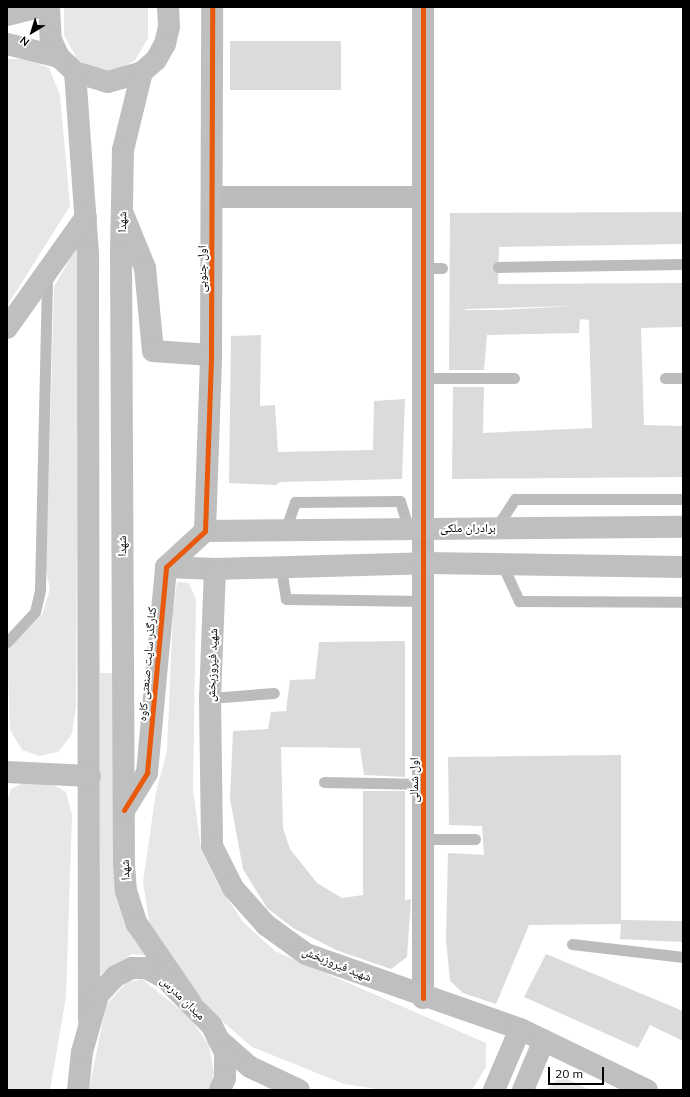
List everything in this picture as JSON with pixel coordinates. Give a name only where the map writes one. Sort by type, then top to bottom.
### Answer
[{"type":"main road","points":[[7,15],[40,7]]},
{"type":"main road","points":[[49,7],[50,40],[59,57],[75,72],[108,82],[142,72],[156,60],[165,44],[169,26],[168,7]]},
{"type":"main road","name":"اول جنوبی","points":[[205,531],[212,355],[212,7]]},
{"type":"main road","points":[[7,44],[59,57]]},
{"type":"main road","points":[[75,72],[86,217],[90,776],[89,1019]]},
{"type":"main road","name":"شهدا","points":[[142,72],[123,150],[124,864],[130,908],[191,1003]]},
{"type":"main road","points":[[122,212],[145,268],[153,351],[212,355]]},
{"type":"main road","points":[[7,328],[86,217]]},
{"type":"main road","name":"برادران ملکی","points":[[205,531],[416,528],[683,527]]},
{"type":"main road","points":[[166,567],[205,531]]},
{"type":"main road","points":[[166,567],[215,569],[281,568],[425,563],[683,567]]},
{"type":"main road","name":"کنارگذر سایت صنعتی کاوه","points":[[124,810],[147,773],[166,567]]},
{"type":"main road","name":"شهید فیروزبخش","points":[[215,569],[210,698],[212,846],[233,888],[266,925],[306,954],[423,998],[520,1029],[647,1090]]},
{"type":"main road","points":[[7,772],[90,776]]},
{"type":"main road","name":"میدان مدرس","points":[[78,1090],[89,1019],[98,995],[116,976],[132,968],[146,968],[165,978],[191,1003],[217,1038],[225,1053],[225,1078],[220,1090]]},
{"type":"main road","points":[[494,1090],[520,1029]]},
{"type":"main road","points":[[217,1038],[250,1067],[299,1090]]},
{"type":"main road","points":[[523,1090],[544,1040]]},
{"type":"street","points":[[416,528],[422,378],[432,268],[421,197],[423,7]]},
{"type":"street","points":[[212,197],[421,197]]},
{"type":"street","name":"اول شمالی","points":[[416,528],[425,563],[423,998]]},
{"type":"lane","points":[[498,267],[683,264]]},
{"type":"lane","points":[[7,642],[35,612],[40,590],[47,272]]},
{"type":"lane","points":[[422,378],[514,378]]},
{"type":"lane","points":[[665,378],[683,378]]},
{"type":"lane","points":[[496,528],[515,499],[683,498]]},
{"type":"lane","points":[[285,531],[295,502],[400,501],[416,528]]},
{"type":"lane","points":[[502,564],[519,601],[683,602]]},
{"type":"lane","points":[[281,568],[286,599],[425,601]]},
{"type":"lane","points":[[210,698],[274,693]]},
{"type":"lane","points":[[324,782],[424,784]]},
{"type":"lane","points":[[424,839],[475,839]]},
{"type":"lane","points":[[572,944],[683,957]]},
{"type":"shaded area","points":[[64,7],[148,7],[148,38],[135,60],[115,72],[95,69],[77,59],[64,35]]},
{"type":"shaded area","points":[[7,59],[27,59],[49,68],[60,95],[70,206],[7,306]]},
{"type":"shaded area","points":[[79,243],[76,706],[72,734],[58,752],[39,756],[22,750],[10,730],[7,649],[42,615],[50,589],[46,570],[54,287]]},
{"type":"shaded area","points":[[177,582],[189,583],[196,599],[193,789],[201,849],[218,884],[243,922],[275,951],[486,1043],[486,1067],[472,1090],[383,1090],[344,1084],[252,1047],[214,1014],[181,973],[149,922],[143,882],[156,792],[167,751],[173,611]]},
{"type":"shaded area","points":[[100,673],[114,673],[115,838],[149,956],[132,954],[99,975]]},
{"type":"shaded area","points":[[25,782],[50,783],[66,792],[72,815],[66,997],[50,1090],[7,1090],[7,801],[11,789]]},
{"type":"shaded area","points":[[142,979],[189,1017],[209,1045],[214,1073],[209,1090],[89,1090],[106,1005],[126,983]]},
{"type":"shaded area","points":[[561,1076],[590,1090],[546,1090]]},
{"type":"building","points":[[230,41],[341,41],[341,90],[230,90]]},
{"type":"building","points":[[683,212],[683,244],[499,247],[498,284],[683,283],[683,327],[641,328],[644,425],[683,426],[683,477],[452,479],[453,387],[484,387],[483,433],[592,428],[589,320],[580,319],[579,333],[487,335],[484,370],[449,370],[450,213]],"holes":[[[574,306],[497,310],[465,309]]]},
{"type":"building","points":[[261,335],[260,406],[275,405],[278,452],[373,450],[374,401],[405,399],[402,479],[280,482],[276,485],[229,483],[231,336]]},
{"type":"building","points":[[405,641],[405,777],[364,775],[360,748],[281,747],[283,828],[290,849],[317,883],[342,898],[363,895],[363,791],[405,791],[405,900],[411,899],[407,957],[391,969],[336,950],[293,928],[267,908],[243,869],[230,799],[233,731],[268,729],[271,712],[286,711],[290,680],[315,679],[319,642]]},
{"type":"building","points":[[621,755],[621,920],[683,921],[683,942],[620,939],[621,924],[529,925],[496,1004],[463,993],[450,981],[446,939],[448,853],[484,855],[482,826],[449,825],[448,757]]},
{"type":"building","points":[[546,954],[683,1011],[683,1041],[650,1025],[638,1048],[524,997]]},
{"type":"cycle path","points":[[124,810],[147,773],[166,567],[205,531],[211,355],[212,7]]},
{"type":"cycle path","points":[[423,7],[423,998]]}]
